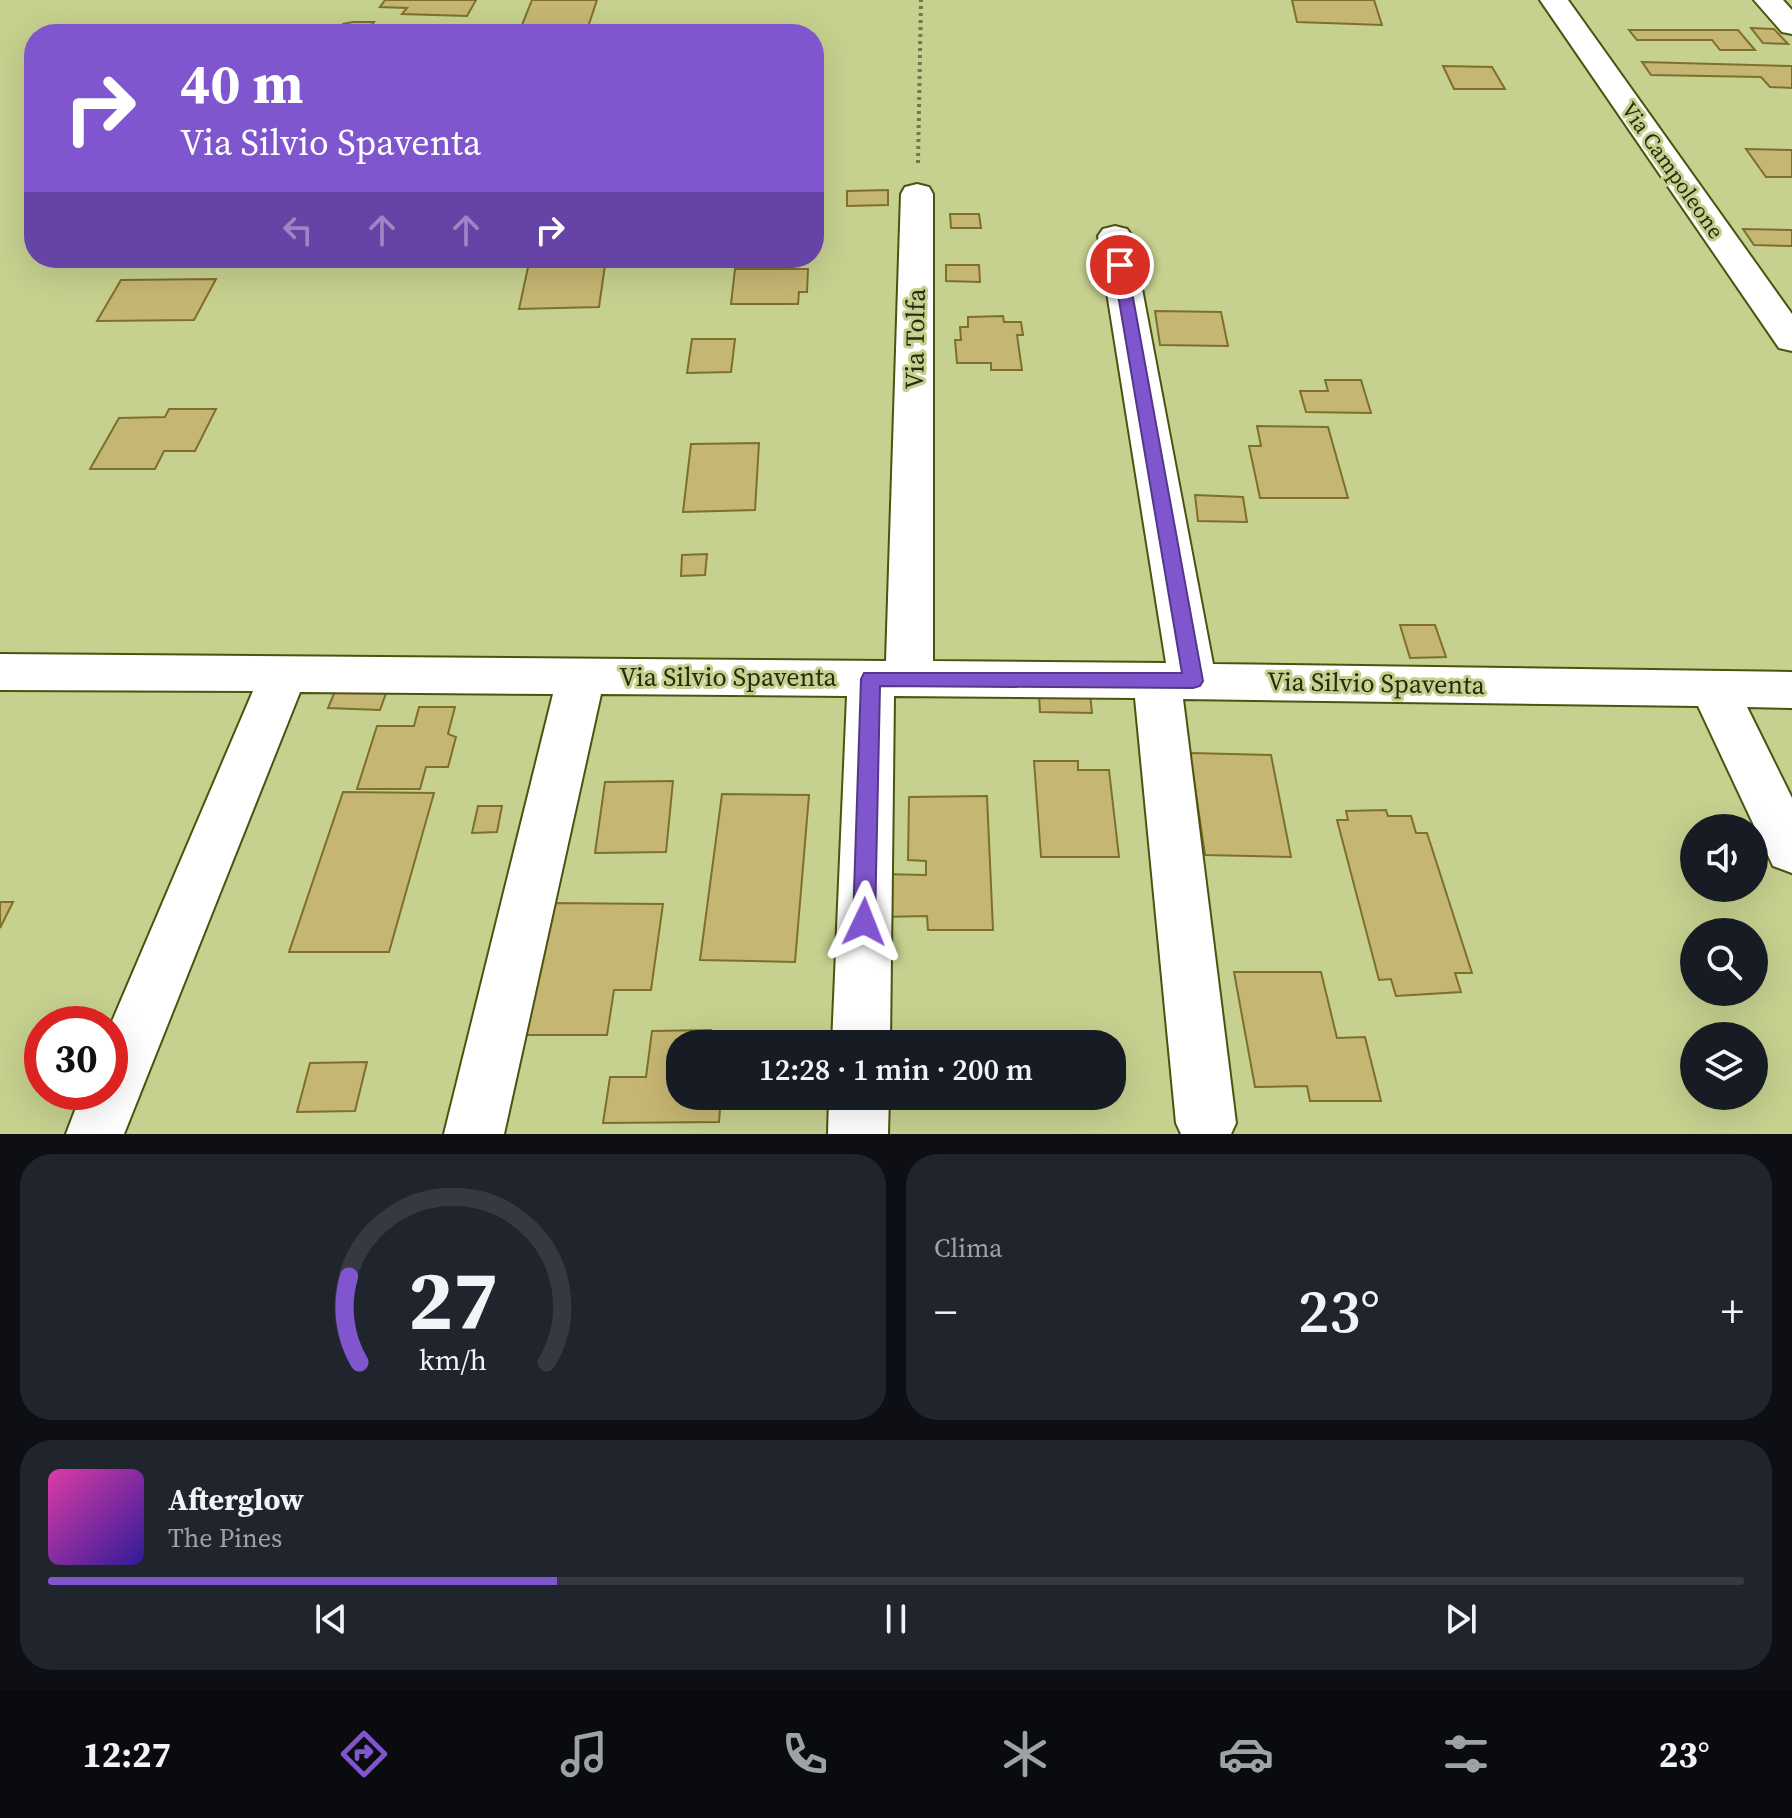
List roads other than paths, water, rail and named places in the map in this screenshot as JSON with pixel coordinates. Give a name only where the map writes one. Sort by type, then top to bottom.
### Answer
[{"type":"street","name":"Via Campoleone","points":[[1554,0],[1792,340]]},
{"type":"street","points":[[1768,0],[1792,26]]},
{"type":"street","name":"Via Tolfa","points":[[862,1030],[890,679],[917,194]]},
{"type":"street","points":[[1115,236],[1175,681],[1206,1123]]},
{"type":"street","name":"Via Silvio Spaventa","points":[[0,672],[1175,681],[1792,690]]},
{"type":"street","points":[[95,1132],[284,674]]},
{"type":"street","points":[[474,1134],[581,676]]},
{"type":"street","points":[[1714,689],[1792,851]]},
{"type":"street","points":[[858,1134],[859,1110]]}]
